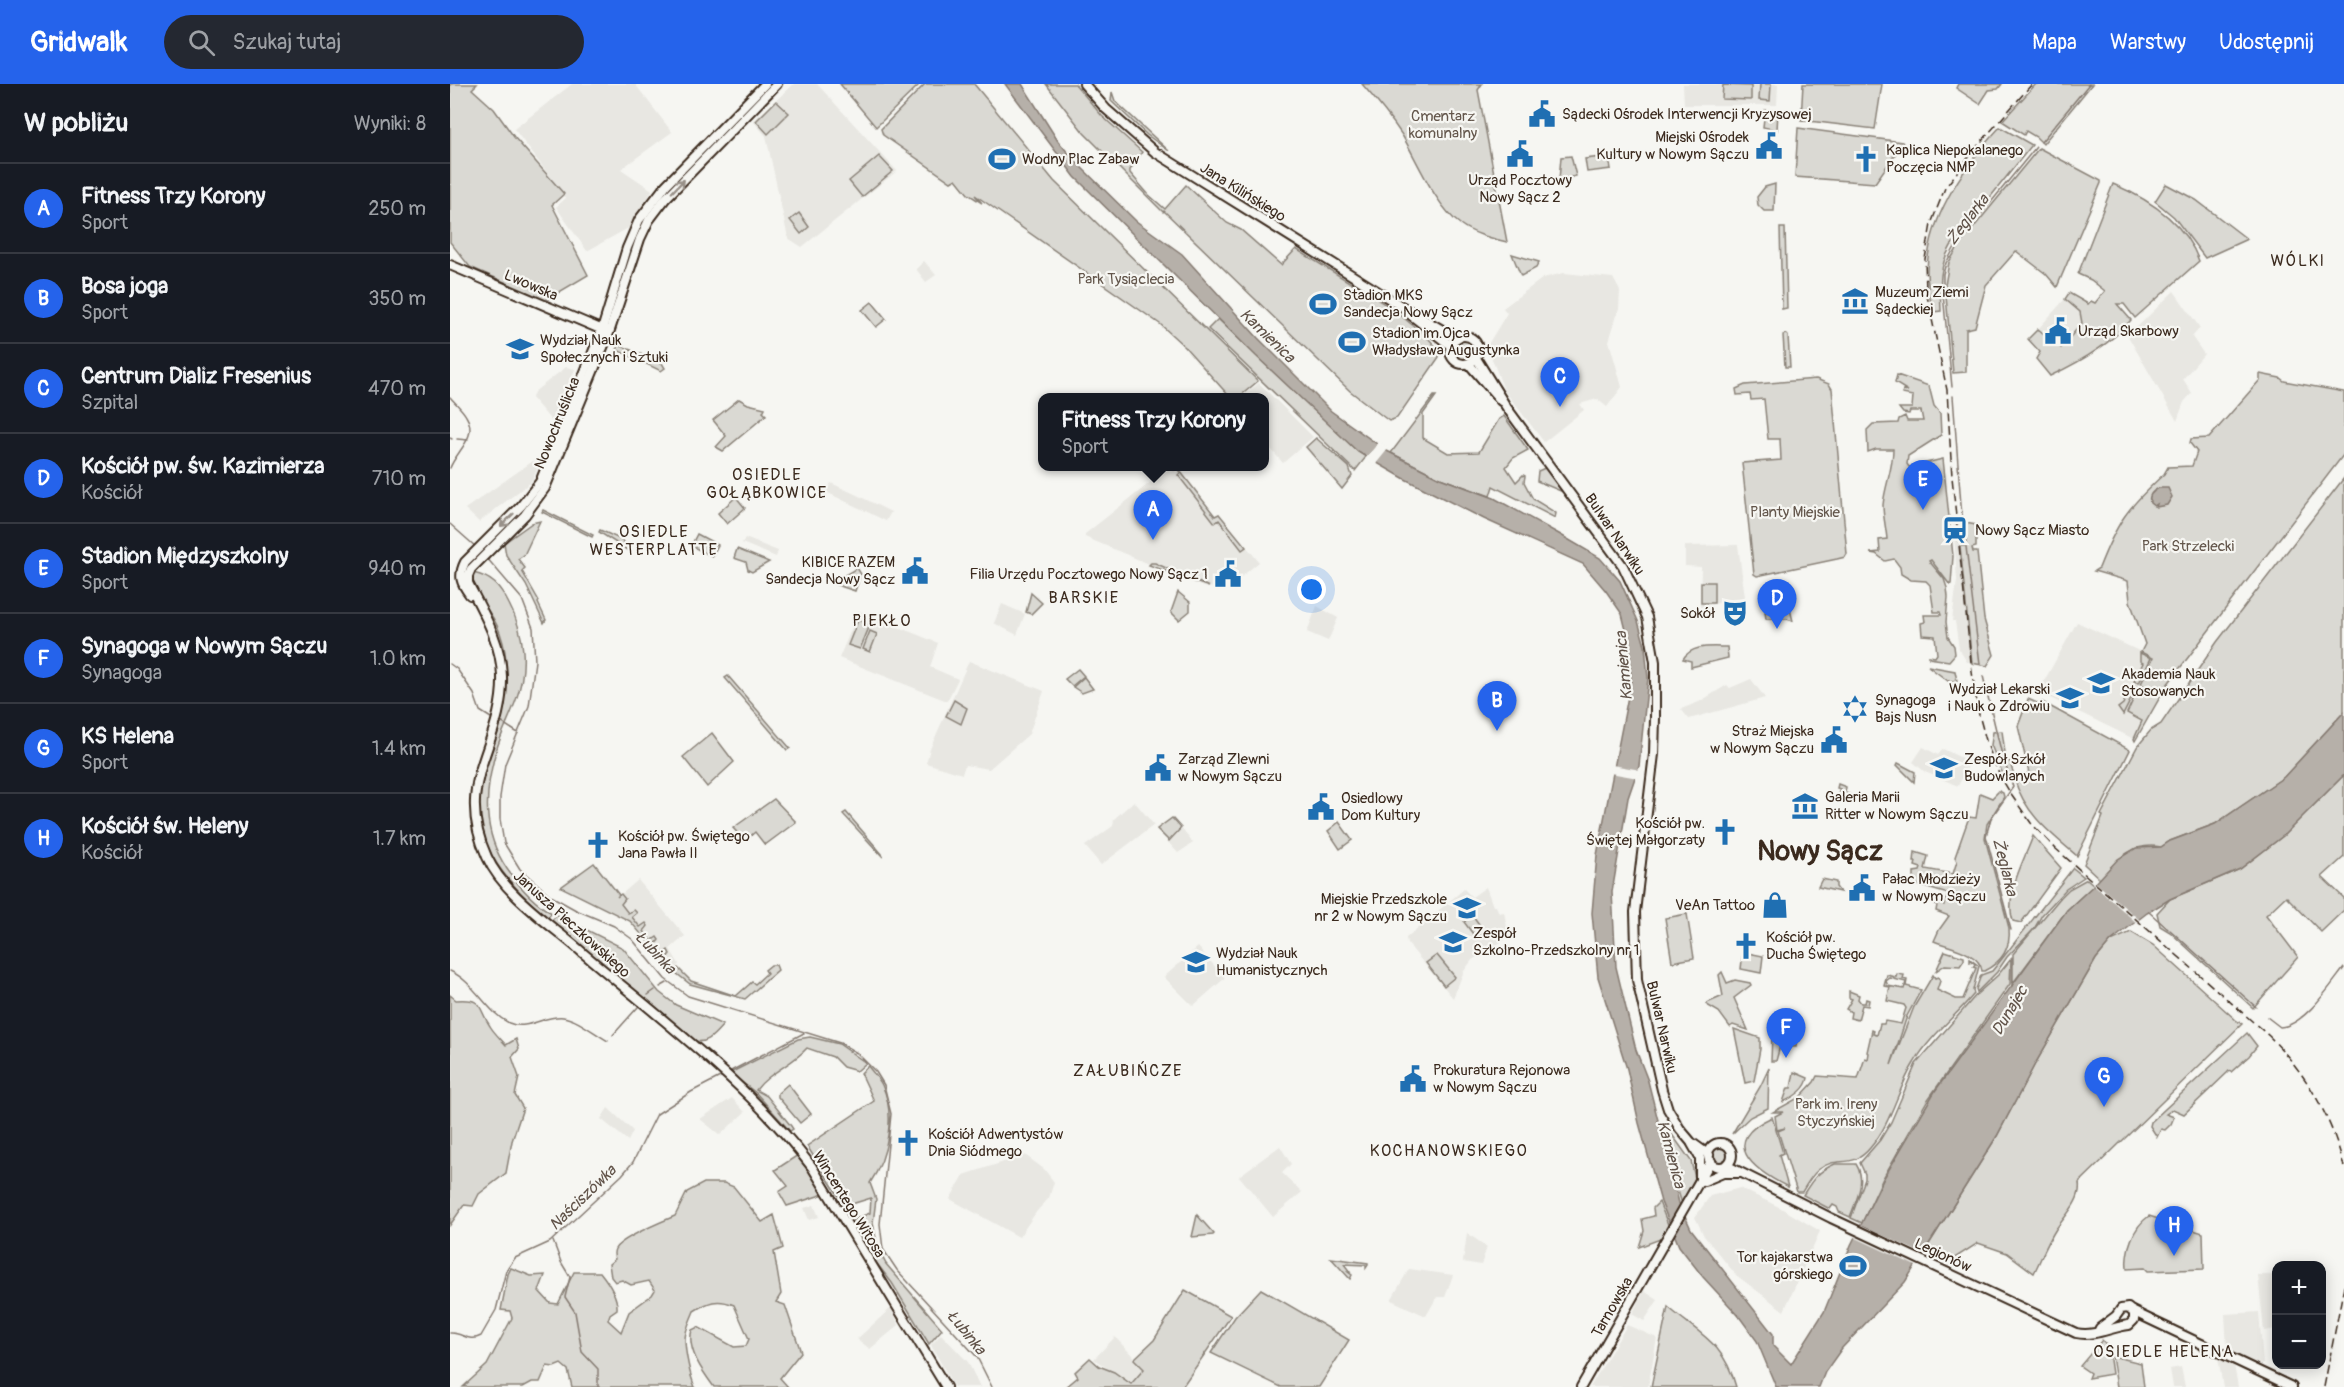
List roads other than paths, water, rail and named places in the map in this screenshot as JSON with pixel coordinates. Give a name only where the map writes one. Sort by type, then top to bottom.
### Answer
[{"type":"main road","points":[[605,331],[631,239],[644,212],[666,185],[765,84]]},
{"type":"main road","points":[[605,331],[640,238],[656,209],[777,84]]},
{"type":"main road","name":"Jana Kilińskiego","points":[[1084,84],[1106,109],[1155,152],[1456,338]]},
{"type":"main road","name":"Lwowska","points":[[450,265],[605,331]]},
{"type":"main road","name":"Jana Kilińskiego","points":[[1401,306],[1422,326],[1450,345]]},
{"type":"main road","name":"Nowochruślicka","points":[[460,571],[465,562],[533,492],[544,473],[605,331]]},
{"type":"main road","name":"Nowochruślicka","points":[[470,573],[540,497],[552,474],[605,331]]},
{"type":"main road","points":[[1464,335],[1473,338],[1478,346],[1476,358],[1469,364],[1455,361],[1450,354],[1450,345],[1456,338],[1464,335]]},
{"type":"main road","name":"Bulwar Narwiku","points":[[1476,358],[1507,408],[1623,566],[1638,596],[1651,634],[1656,686],[1654,744],[1635,912],[1634,953],[1642,1007],[1662,1090],[1674,1119],[1692,1142],[1718,1159]]},
{"type":"main road","name":"Bulwar Narwiku","points":[[1469,364],[1507,408]]},
{"type":"main road","points":[[460,571],[470,573]]},
{"type":"main road","name":"Janusza Pieczkowskiego","points":[[460,571],[462,585],[482,610]]},
{"type":"main road","name":"Janusza Pieczkowskiego","points":[[470,573],[468,584],[492,628],[498,645],[502,676],[500,703],[479,769],[475,796],[478,832],[489,861],[516,895],[703,1056]]},
{"type":"main road","name":"Wincentego Witosa","points":[[703,1056],[765,1112],[812,1167],[946,1387]]},
{"type":"main road","name":"Bulwar Narwiku","points":[[1674,1119],[1718,1159]]},
{"type":"main road","points":[[1692,1142],[1700,1158],[1702,1180]]},
{"type":"main road","points":[[1702,1180],[1718,1159]]},
{"type":"main road","name":"Legionów","points":[[1718,1159],[1758,1179]]},
{"type":"main road","name":"Legionów","points":[[1718,1159],[1831,1218],[2076,1333],[2098,1332]]},
{"type":"main road","points":[[1702,1180],[1726,1172],[1745,1174]]},
{"type":"main road","name":"Tarnowska","points":[[1581,1387],[1702,1180]]},
{"type":"main road","points":[[2098,1332],[2123,1308],[2292,1387]]},
{"type":"main road","points":[[2132,1311],[2135,1317],[2133,1322]]},
{"type":"main road","points":[[2116,1316],[2122,1325]]},
{"type":"main road","points":[[2098,1332],[2150,1319]]},
{"type":"water","name":"Dunajec","points":[[1005,84],[1022,84],[1058,141],[1075,161],[1136,221],[1182,254],[1258,338],[1331,411],[1387,451],[1440,478],[1494,498],[1600,558],[1620,581],[1638,621],[1645,646],[1648,678],[1639,766],[1628,798],[1612,892],[1616,967],[1636,1050],[1648,1081],[1679,1203],[1691,1229],[1773,1334],[1773,1346],[1791,1364],[1824,1312],[1851,1245],[1885,1176],[1935,1091],[2067,910],[2118,859],[2136,848],[2161,847],[2170,841],[2215,824],[2284,777],[2344,712],[2344,775],[2283,836],[2240,869],[2170,899],[2147,913],[2111,941],[2096,959],[2035,1064],[1997,1136],[1905,1282],[1842,1348],[1825,1372],[1819,1387],[1776,1387],[1757,1341],[1738,1315],[1703,1277],[1679,1246],[1661,1202],[1627,1069],[1598,977],[1592,913],[1597,855],[1631,681],[1629,642],[1622,614],[1583,564],[1484,519],[1358,452],[1256,356],[1075,177]]},
{"type":"water","points":[[2159,488],[2168,488],[2172,497],[2167,505],[2156,507],[2157,504],[2154,506],[2150,503],[2150,496]]},
{"type":"waterway","name":"Żeglarka","points":[[2041,142],[2089,84]]},
{"type":"waterway","name":"Żeglarka","points":[[1952,387],[1943,294],[1943,274],[1946,263],[1956,245],[2036,147]]},
{"type":"waterway","name":"Żeglarka","points":[[1953,396],[1961,505],[1980,664]]},
{"type":"waterway","name":"Łubinka","points":[[450,397],[466,416],[470,430],[466,443],[450,468]]},
{"type":"waterway","points":[[457,439],[468,440]]},
{"type":"waterway","name":"Łubinka","points":[[450,524],[476,547]]},
{"type":"waterway","name":"Łubinka","points":[[486,557],[522,599],[533,628],[535,661],[529,706],[505,764],[500,797],[500,819],[504,843],[520,869],[551,896],[576,910],[614,926],[632,939],[665,979],[688,996],[840,1043],[857,1053],[876,1072],[884,1085],[891,1114],[880,1224],[883,1249],[897,1270],[977,1357],[992,1387]]},
{"type":"waterway","points":[[450,664],[457,669],[474,694],[480,711],[491,718]]},
{"type":"waterway","name":"Żeglarka","points":[[1983,676],[2002,755],[2013,787],[1991,818],[1986,836],[2011,930]]},
{"type":"waterway","points":[[501,722],[518,733]]},
{"type":"waterway","points":[[2149,912],[2168,929]]},
{"type":"waterway","points":[[2170,930],[2256,1007]]},
{"type":"waterway","name":"Żeglarka","points":[[2012,957],[2012,986]]},
{"type":"waterway","points":[[2267,1017],[2280,1027],[2298,1020],[2316,1004],[2344,968]]},
{"type":"waterway","points":[[450,971],[467,982],[494,1012],[509,1023],[522,1025],[556,1017],[569,1018],[608,1041]]},
{"type":"waterway","points":[[660,987],[667,983]]},
{"type":"waterway","points":[[648,995],[655,990]]},
{"type":"waterway","points":[[613,1035],[638,1007]]},
{"type":"waterway","name":"Naściszówka","points":[[729,1072],[804,1033]]},
{"type":"waterway","name":"Naściszówka","points":[[450,1333],[469,1338],[481,1336],[496,1310],[506,1271],[515,1258],[550,1242],[622,1175],[633,1162],[657,1114],[691,1092],[722,1076]]},
{"type":"waterway","points":[[553,1241],[570,1277],[565,1297],[575,1312],[582,1352],[598,1369],[598,1387]]},
{"type":"railway","points":[[2032,84],[1974,150],[1945,188],[1931,224],[1925,259],[1926,291],[1947,390],[1952,477],[1972,672],[1979,715],[1987,744],[1999,774],[2012,796],[2031,823],[2056,849],[2269,1036],[2282,1050],[2316,1096],[2332,1130],[2344,1167]]},
{"type":"railway","points":[[2324,1387],[2344,1286]]},
{"type":"place","name":"Sądecki Ośrodek Interwencji Kryzysowej","points":[[1542,114]]},
{"type":"place","name":"Miejski Ośrodek Kultury w Nowym Sączu","points":[[1769,146]]},
{"type":"place","name":"Urząd Pocztowy Nowy Sącz 2","points":[[1520,154]]},
{"type":"place","name":"Wodny Plac Zabaw","points":[[1002,159]]},
{"type":"place","name":"Kaplica Niepokalanego Poczęcia NMP","points":[[1866,159]]},
{"type":"place","name":"Muzeum Ziemi Sądeckiej","points":[[1855,301]]},
{"type":"place","name":"Stadion MKS Sandecja Nowy Sącz","points":[[1323,304]]},
{"type":"place","name":"Urząd Skarbowy","points":[[2058,331]]},
{"type":"place","name":"Stadion im.Ojca Władysława Augustynka","points":[[1352,342]]},
{"type":"place","name":"Wydział Nauk Społecznych i Sztuki","points":[[520,349]]},
{"type":"place","name":"Centrum Dializ Fresenius","points":[[1560,407]]},
{"type":"place","name":"Stadion Międzyszkolny","points":[[1923,510]]},
{"type":"place","name":"Nowy Sącz Miasto","points":[[1955,530]]},
{"type":"place","name":"Fitness Trzy Korony","points":[[1153,540]]},
{"type":"place","name":"KIBICE RAZEM Sandecja Nowy Sącz","points":[[915,571]]},
{"type":"place","name":"Filia Urzędu Pocztowego Nowy Sącz 1","points":[[1228,574]]},
{"type":"place","name":"Sokół","points":[[1735,613]]},
{"type":"place","name":"Kościół pw. św. Kazimierza","points":[[1777,629]]},
{"type":"place","name":"Akademia Nauk Stosowanych","points":[[2101,683]]},
{"type":"place","name":"Wydział Lekarski i Nauk o Zdrowiu","points":[[2070,698]]},
{"type":"place","name":"Synagoga Bajs Nusn","points":[[1855,709]]},
{"type":"place","name":"Bosa joga","points":[[1497,731]]},
{"type":"place","name":"Straż Miejska w Nowym Sączu","points":[[1834,740]]},
{"type":"place","name":"Zarząd Zlewni w Nowym Sączu","points":[[1158,768]]},
{"type":"place","name":"Zespół Szkół Budowlanych","points":[[1944,768]]},
{"type":"place","name":"Galeria Marii Ritter w Nowym Sączu","points":[[1805,806]]},
{"type":"place","name":"Osiedlowy Dom Kultury","points":[[1321,807]]},
{"type":"place","name":"Kościół pw. Świętej Małgorzaty","points":[[1725,832]]},
{"type":"place","name":"Kościół pw. Świętego Jana Pawła II","points":[[598,845]]},
{"type":"place","name":"Pałac Młodzieży w Nowym Sączu","points":[[1862,888]]},
{"type":"place","name":"VeAn Tattoo","points":[[1775,905]]},
{"type":"place","name":"Miejskie Przedszkole nr 2 w Nowym Sączu","points":[[1467,908]]},
{"type":"place","name":"Zespół Szkolno-Przedszkolny nr 1","points":[[1453,942]]},
{"type":"place","name":"Kościół pw. Ducha Świętego","points":[[1746,946]]},
{"type":"place","name":"Wydział Nauk Humanistycznych","points":[[1196,962]]},
{"type":"place","name":"Synagoga w Nowym Sączu","points":[[1786,1058]]},
{"type":"place","name":"Prokuratura Rejonowa w Nowym Sączu","points":[[1413,1079]]},
{"type":"place","name":"KS Helena","points":[[2104,1107]]},
{"type":"place","name":"Kościół Adwentystów Dnia Siódmego","points":[[908,1143]]},
{"type":"place","name":"Kościół św. Heleny","points":[[2174,1256]]},
{"type":"place","name":"Tor kajakarstwa górskiego","points":[[1853,1266]]},
{"type":"district","name":"WÓLKI","points":[[2298,260]]},
{"type":"district","name":"OSIEDLE GOŁĄBKOWICE","points":[[767,483]]},
{"type":"district","name":"OSIEDLE WESTERPLATTE","points":[[654,540]]},
{"type":"district","name":"BARSKIE","points":[[1084,597]]},
{"type":"district","name":"PIEKŁO","points":[[882,620]]},
{"type":"district","name":"Nowy Sącz","points":[[1820,851]]},
{"type":"district","name":"ZAŁUBIŃCZE","points":[[1128,1070]]},
{"type":"district","name":"KOCHANOWSKIEGO","points":[[1449,1150]]},
{"type":"district","name":"OSIEDLE HELENA","points":[[2164,1351]]},
{"type":"park label","name":"Cmentarz komunalny","points":[[1443,124]]},
{"type":"park label","name":"Park Tysiąclecia","points":[[1126,279]]},
{"type":"park label","name":"Planty Miejskie","points":[[1795,512]]},
{"type":"park label","name":"Park Strzelecki","points":[[2188,546]]},
{"type":"park label","name":"Park im. Ireny Styczyńskiej","points":[[1836,1112]]},
{"type":"water label","name":"Kamienica","points":[[1268,335]]},
{"type":"water label","name":"Kamienica","points":[[1623,666]]},
{"type":"water label","name":"Kamienica","points":[[1672,1154]]}]
